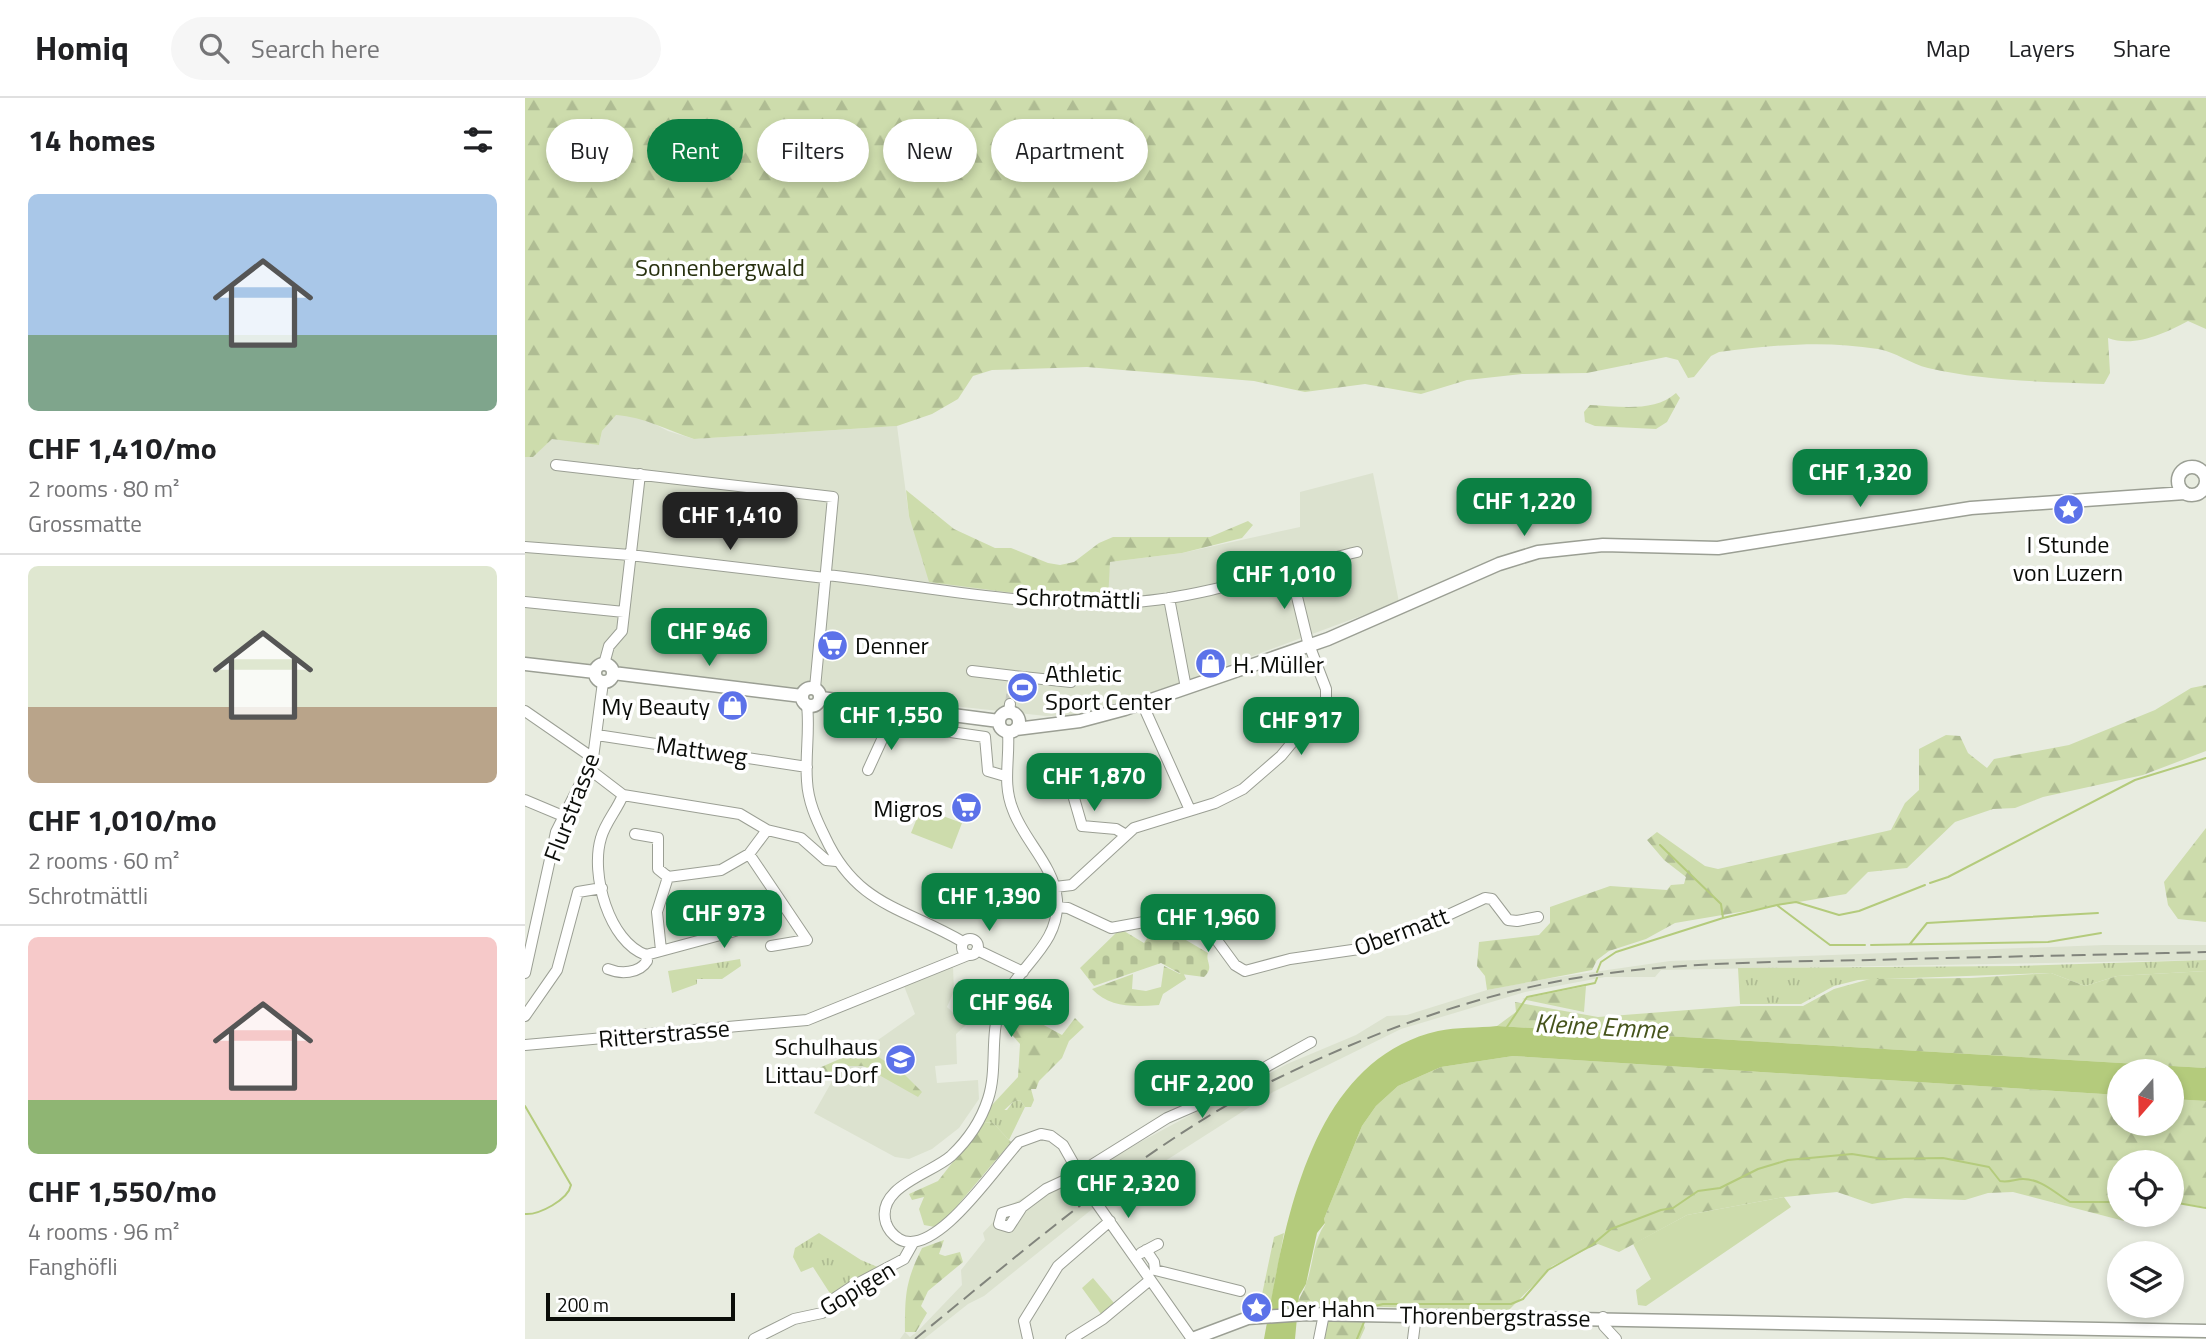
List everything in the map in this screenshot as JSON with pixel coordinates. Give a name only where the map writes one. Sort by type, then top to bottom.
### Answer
[{"type":"main road","points":[[525,664],[1042,723],[1086,719],[1142,703],[1361,626],[1499,564],[1547,550],[1602,545],[1717,548],[1971,508],[2135,499],[2156,494],[2203,492],[2204,471],[2184,469],[2178,478],[2156,494]]},
{"type":"main road","points":[[2178,478],[2179,487],[2185,493]]},
{"type":"main road","name":"Thorenbergstrasse","points":[[1192,1339],[1228,1323],[1259,1316],[1306,1314],[1603,1317],[2206,1331]]},
{"type":"street","points":[[556,465],[829,495],[835,502],[811,697],[807,767],[810,801],[836,862],[864,891],[966,951],[1023,972]]},
{"type":"street","points":[[604,673],[609,646],[622,631],[639,474]]},
{"type":"street","name":"Schrotmättli","points":[[525,547],[630,555],[987,594],[1095,603],[1169,598],[1357,552]]},
{"type":"street","points":[[1055,887],[1072,885],[1134,828],[1221,801],[1243,789],[1281,756],[1321,707],[1326,689],[1309,645],[1290,568]]},
{"type":"street","name":"Schrotmättli","points":[[1169,598],[1186,688]]},
{"type":"street","points":[[525,602],[624,612]]},
{"type":"street","points":[[972,671],[1014,678],[1071,682]]},
{"type":"street","name":"Flurstrasse","points":[[525,973],[529,940],[553,843],[563,816],[591,764],[604,673]]},
{"type":"street","points":[[1142,703],[1190,810]]},
{"type":"street","points":[[883,705],[883,715],[890,722],[985,737],[988,771],[993,775],[1005,776]]},
{"type":"street","points":[[525,711],[591,764],[623,795],[740,814],[767,830],[801,838],[826,860],[836,862]]},
{"type":"street","points":[[1010,719],[1005,776],[1014,814],[1055,887],[1057,907],[1048,940],[1007,993],[999,1011],[991,1087],[975,1127],[944,1162],[902,1186],[887,1203],[885,1214],[888,1227],[900,1239],[912,1243],[926,1240],[942,1229],[1017,1144],[1029,1136],[1044,1134],[1058,1140],[1109,1221],[1192,1339]]},
{"type":"street","points":[[868,769],[890,722]]},
{"type":"street","name":"Mattweg","points":[[597,735],[807,767]]},
{"type":"street","points":[[1067,774],[1082,826],[1116,829],[1126,835]]},
{"type":"street","points":[[623,795],[601,839],[598,860],[602,888],[619,937],[631,948],[646,955],[735,931],[782,903]]},
{"type":"street","points":[[525,800],[563,816]]},
{"type":"street","points":[[635,834],[658,838],[658,869],[668,877],[721,870],[750,854],[767,830]]},
{"type":"street","points":[[750,854],[807,940],[771,946]]},
{"type":"street","points":[[661,950],[657,912],[668,877]]},
{"type":"street","points":[[525,1016],[557,970],[578,892],[602,888]]},
{"type":"street","name":"Obermatt","points":[[1057,907],[1068,908],[1111,928],[1155,920],[1188,922],[1213,934],[1240,970],[1251,971],[1302,957],[1366,947],[1422,927],[1485,898],[1492,899],[1508,920],[1538,917]]},
{"type":"street","name":"Ritterstrasse","points":[[525,1045],[807,1020],[966,951]]},
{"type":"street","points":[[608,969],[618,973],[642,967],[647,961],[646,955]]},
{"type":"street","points":[[1022,1208],[1046,1189],[1078,1173],[1167,1118],[1197,1105],[1311,1042]]},
{"type":"street","points":[[1027,1339],[1024,1321],[1058,1266],[1070,1252],[1109,1221]]},
{"type":"street","name":"Gopigen","points":[[754,1339],[794,1319],[822,1313],[835,1298],[853,1286],[904,1259],[912,1243]]},
{"type":"street","points":[[1135,1258],[1158,1244]]},
{"type":"street","points":[[1146,1250],[1154,1262],[1155,1270],[1240,1291]]},
{"type":"street","points":[[1071,1339],[1103,1319],[1150,1280]]},
{"type":"street","points":[[1319,1339],[1324,1314]]},
{"type":"street","points":[[1413,1339],[1416,1315]]},
{"type":"street","points":[[1603,1317],[1604,1326],[1616,1339]]},
{"type":"shaded area","points":[[615,415],[639,416],[668,431],[694,439],[897,426],[909,516],[1019,593],[1108,578],[1110,562],[1182,553],[1300,527],[1300,492],[1373,473],[1399,602],[1109,709],[1075,715],[1046,716],[525,660],[525,457],[533,457],[552,438],[599,445],[602,431]]},
{"type":"shaded area","points":[[2104,945],[2206,945],[2206,960],[1661,970],[1655,977],[1605,977],[1525,992],[1401,1029],[1273,1092],[1101,1202],[984,1296],[968,1304],[924,1339],[900,1339],[905,1332],[910,1337],[918,1331],[962,1285],[961,1270],[985,1240],[983,1233],[1008,1206],[1073,1171],[1080,1184],[1102,1169],[1107,1160],[1287,1064],[1356,1035],[1387,1016],[1407,1015],[1487,990],[1670,961]]},
{"type":"shaded area","name":"Schulhaus Littau-Dorf","points":[[953,967],[954,991],[947,1007],[966,1025],[956,1034],[957,1064],[935,1066],[937,1083],[978,1080],[979,1099],[959,1128],[932,1149],[909,1159],[895,1157],[814,1113],[847,1055],[868,1047],[915,1014],[904,986]]},
{"type":"shaded area","points":[[1497,1026],[2107,1062],[2107,1094],[1513,1056],[1441,1067],[1398,1086],[1376,1106],[1362,1126],[1324,1219],[1325,1223],[1317,1233],[1306,1284],[1299,1296],[1295,1339],[1264,1339],[1293,1202],[1309,1156],[1331,1113],[1358,1077],[1394,1048],[1438,1031]]},
{"type":"shaded area","points":[[2184,1067],[2206,1068],[2206,1101],[2184,1100]]},
{"type":"green space","name":"Sonnenbergwald","points":[[525,98],[2206,98],[2206,329],[2188,321],[2139,340],[2118,341],[2108,338],[2110,373],[2104,384],[1971,376],[1928,368],[1878,349],[1818,344],[1719,352],[1711,356],[1694,377],[1688,378],[1678,360],[1666,357],[1587,373],[1522,374],[1467,380],[1421,394],[1365,384],[1305,392],[1254,381],[1087,367],[992,370],[973,376],[958,399],[932,414],[897,426],[694,439],[646,421],[616,415],[602,431],[599,445],[552,439],[533,457],[525,457]]},
{"type":"green space","points":[[1676,393],[1680,398],[1667,422],[1656,429],[1595,426],[1585,422],[1584,412],[1590,405],[1646,406]]},
{"type":"green space","points":[[906,490],[954,529],[995,548],[1011,548],[1060,565],[1074,562],[1099,543],[1113,537],[1210,537],[1248,521],[1253,525],[1242,538],[1182,553],[1110,562],[1108,601],[1037,596],[929,582],[909,516]]},
{"type":"green space","points":[[2206,685],[2206,751],[2143,775],[2043,797],[2015,808],[1993,809],[1955,822],[1907,868],[1868,872],[1846,894],[1675,923],[1646,939],[1609,951],[1597,960],[1592,970],[1487,990],[1485,976],[1477,966],[1479,942],[1539,935],[1550,923],[1550,907],[1610,886],[1667,890],[1671,885],[1684,884],[1686,877],[1664,860],[1647,840],[1657,832],[1705,866],[1718,869],[1891,830],[1905,803],[1919,790],[1919,749],[1946,735],[1960,736],[1968,753],[1987,768],[1994,759],[2069,745],[2155,710],[2191,688]]},
{"type":"green space","points":[[921,808],[962,823],[952,849],[911,833]]},
{"type":"green space","points":[[2206,828],[2206,922],[2178,919],[2168,905],[2164,882]]},
{"type":"green space","points":[[1157,923],[1208,953],[1209,970],[1204,977],[1181,974],[1161,963],[1094,986],[1080,968],[1117,932],[1124,931],[1144,943]]},
{"type":"green space","points":[[740,959],[741,966],[722,979],[697,979],[697,984],[672,993],[668,971]]},
{"type":"green space","points":[[2206,960],[2206,971],[2117,976],[2085,986],[2051,973],[1858,980],[1834,986],[1801,1004],[1740,1004],[1738,968],[2017,966]]},
{"type":"green space","points":[[1164,966],[1180,974],[1183,972],[1186,979],[1163,994],[1159,1005],[1132,1006],[1115,1003],[1092,989],[1133,974],[1132,989],[1146,991],[1161,987]]},
{"type":"green space","points":[[2206,971],[2206,1068],[2184,1067],[2184,1059],[2107,1059],[2107,1062],[1497,1026],[1516,1012],[1515,1002],[1598,1017],[1740,1006],[1803,1006],[1834,989],[1870,979],[1971,978],[2051,973],[2085,986],[2117,976]]},
{"type":"green space","points":[[1586,986],[1584,1012],[1522,999]]},
{"type":"green space","points":[[1009,1006],[1062,1035],[1075,1018],[1084,1027],[1069,1041],[1062,1058],[1039,1081],[1036,1089],[1031,1089],[1034,1100],[1031,1107],[1025,1107],[1020,1100],[1013,1102],[1000,1114],[991,1110],[991,1106],[1018,1077],[1020,1044],[1007,1029]]},
{"type":"green space","points":[[865,1048],[903,1073],[922,1092],[918,1097],[863,1066],[848,1066],[831,1075],[819,1068]]},
{"type":"green space","points":[[1513,1056],[2107,1094],[2107,1136],[2184,1136],[2184,1100],[2206,1101],[2206,1207],[2184,1204],[2184,1150],[2107,1150],[2107,1217],[2013,1192],[1988,1193],[1965,1200],[1905,1198],[1872,1204],[1837,1192],[1784,1197],[1687,1215],[1619,1252],[1598,1244],[1552,1266],[1509,1310],[1298,1305],[1309,1276],[1318,1238],[1325,1224],[1324,1219],[1362,1126],[1376,1106],[1398,1086],[1441,1067]]},
{"type":"green space","points":[[1020,1100],[1025,1107],[1009,1140],[993,1123],[984,1122],[991,1106],[991,1110],[1007,1110],[1013,1102]]},
{"type":"green space","points":[[984,1122],[993,1123],[1011,1142],[946,1219],[935,1227],[924,1225],[919,1209],[924,1197],[912,1200],[909,1194],[938,1181]]},
{"type":"green space","points":[[1784,1197],[1791,1207],[1646,1306],[1638,1305],[1636,1290],[1651,1279],[1633,1244],[1687,1215]]},
{"type":"green space","points":[[819,1233],[861,1260],[880,1268],[833,1298],[813,1267],[801,1272],[793,1257],[795,1248]]},
{"type":"green space","points":[[1284,1233],[1270,1308],[1259,1309],[1274,1237]]},
{"type":"green space","points":[[944,1240],[939,1254],[945,1256],[960,1252],[963,1262],[928,1291],[921,1306],[927,1313],[916,1332],[905,1332],[907,1289],[916,1260],[922,1248]]},
{"type":"green space","points":[[1093,1278],[1114,1303],[1101,1314],[1082,1288]]},
{"type":"green space","points":[[1327,1321],[1363,1322],[1365,1328],[1360,1339],[1323,1339]]},
{"type":"waterway","points":[[1930,883],[1948,877],[2135,780],[2206,758]]},
{"type":"waterway","points":[[1660,845],[1721,904],[1723,918]]},
{"type":"waterway","points":[[1597,972],[1601,962],[1616,952],[1723,918],[1796,902],[1839,915],[1859,911],[1925,885]]},
{"type":"waterway","points":[[1778,906],[1830,945],[1865,945]]},
{"type":"waterway","points":[[1910,944],[1927,923],[2098,913]]},
{"type":"waterway","points":[[1871,945],[2048,942],[2101,933]]},
{"type":"waterway","name":"Kleine Emme","points":[[1507,1027],[1527,997],[1595,983],[1597,978]]},
{"type":"waterway","points":[[525,1106],[571,1185],[559,1201],[538,1212],[525,1214]]},
{"type":"waterway","points":[[1367,1308],[1383,1304],[1511,1304],[1523,1299],[1548,1270],[1592,1245],[1611,1229],[1673,1208],[1698,1191],[1720,1188],[1758,1169],[1788,1160],[1852,1154],[1883,1159],[1943,1158],[1989,1167],[2000,1181],[2036,1181],[2070,1202],[2107,1202]]},
{"type":"waterway","points":[[2184,1204],[2206,1208]]},
{"type":"waterway","points":[[1357,1339],[1364,1322]]},
{"type":"tunnel","points":[[1010,704],[1013,680]]},
{"type":"railway","points":[[915,1339],[1087,1200],[1178,1135],[1307,1064],[1380,1033],[1455,1007],[1570,979],[1682,966],[2206,952]]},
{"type":"place","name":"I Stunde von Luzern","points":[[2068,510]]},
{"type":"place","name":"Denner","points":[[832,645]]},
{"type":"place","name":"H. Müller","points":[[1210,664]]},
{"type":"place","name":"Athletic Sport Center","points":[[1022,687]]},
{"type":"place","name":"My Beauty","points":[[733,706]]},
{"type":"place","name":"Migros","points":[[966,808]]},
{"type":"place","name":"Schulhaus Littau-Dorf","points":[[901,1060]]},
{"type":"place","name":"Der Hahn","points":[[1257,1308]]}]
